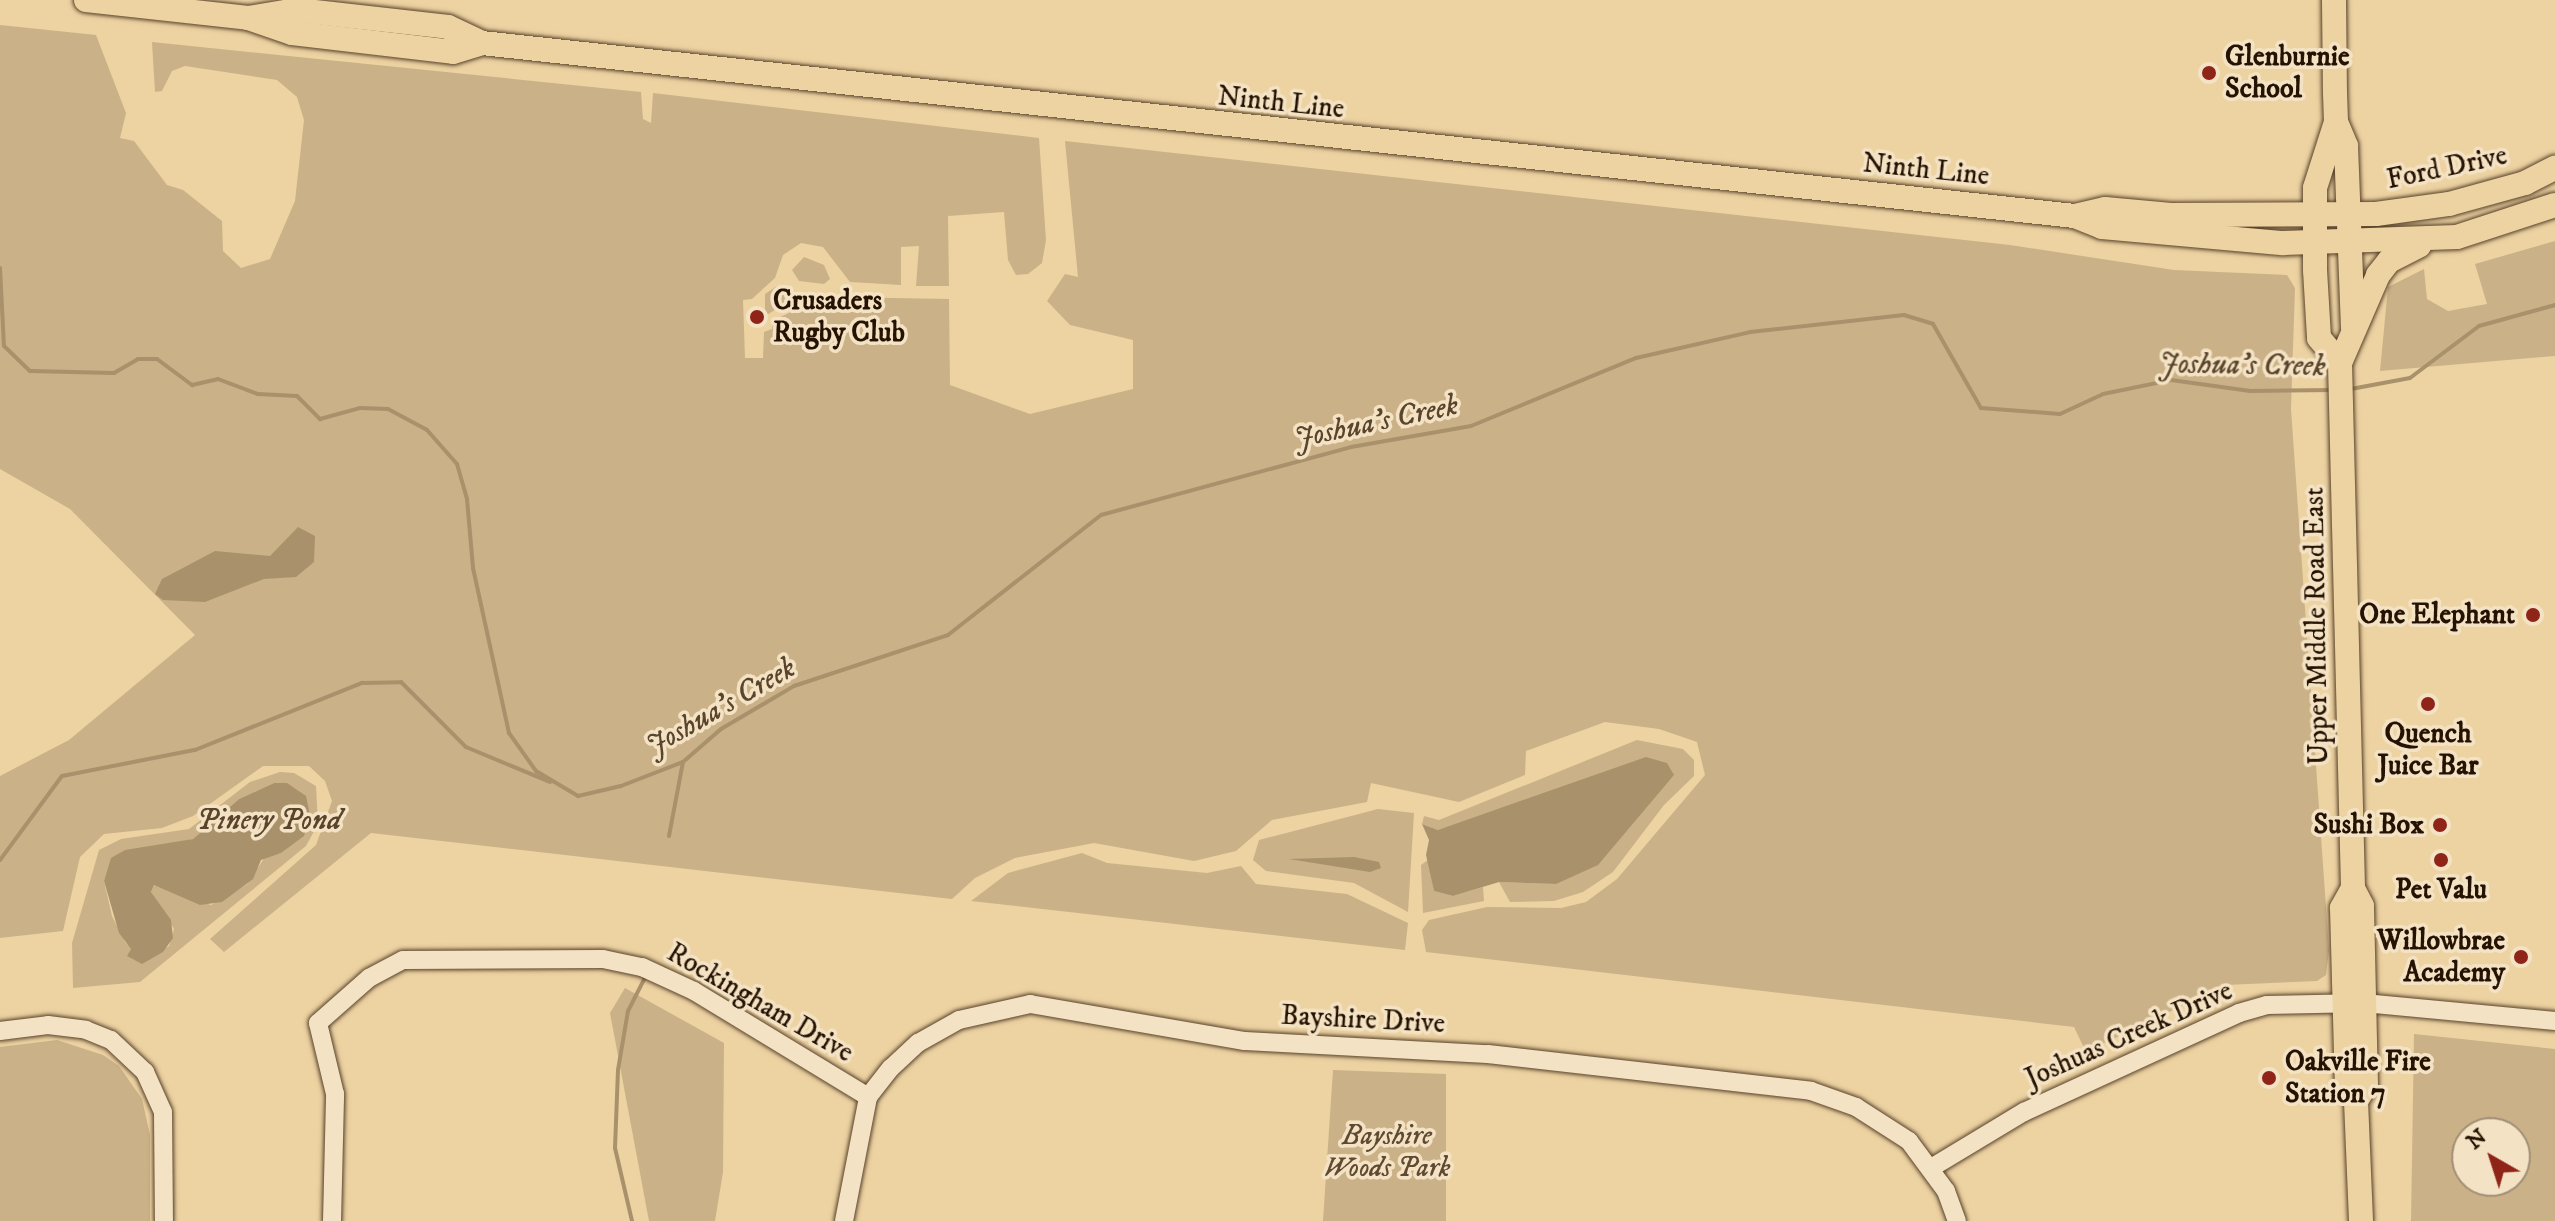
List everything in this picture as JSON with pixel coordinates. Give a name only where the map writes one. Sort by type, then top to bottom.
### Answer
[{"type":"main road","name":"Ninth Line","points":[[86,0],[248,18],[292,33],[453,52],[482,43],[2075,216],[2102,227],[2348,243]]},
{"type":"main road","name":"Upper Middle Road East","points":[[2334,0],[2336,122],[2315,188],[2315,243],[2319,338],[2340,367]]},
{"type":"main road","name":"Upper Middle Road East","points":[[2336,122],[2346,146],[2353,336],[2340,367],[2353,888],[2342,908],[2354,1003],[2347,1086],[2356,1101],[2361,1221]]},
{"type":"main road","name":"Ford Drive","points":[[2315,215],[2449,204],[2525,183],[2555,168]]},
{"type":"main road","points":[[2348,243],[2432,240],[2504,224],[2555,205]]},
{"type":"main road","name":"Ninth Line","points":[[2075,216],[2105,209],[2315,215]]},
{"type":"main road","points":[[2353,336],[2389,261],[2432,240]]},
{"type":"street","name":"Rockingham Drive","points":[[332,1221],[335,1094],[318,1023],[369,978],[403,960],[603,959],[642,967],[694,991],[868,1097]]},
{"type":"street","name":"Joshuas Creek Drive","points":[[1931,1168],[2024,1112],[2239,1013],[2267,1005],[2354,1003],[2555,1021]]},
{"type":"street","name":"Bayshire Drive","points":[[844,1221],[868,1097],[901,1058],[949,1024],[1001,1007],[1051,1005],[1245,1041],[1488,1054],[1811,1091],[1884,1122],[1909,1141],[1931,1168],[1957,1221]]},
{"type":"street","points":[[0,1031],[48,1025],[86,1030],[111,1040],[145,1072],[164,1123],[164,1221]]},
{"type":"green space","points":[[0,25],[96,35],[126,113],[120,138],[134,141],[167,185],[183,190],[222,221],[223,251],[241,268],[270,259],[295,201],[304,120],[297,97],[277,80],[185,66],[172,71],[162,91],[155,92],[152,42],[641,92],[643,119],[651,123],[653,93],[1039,138],[1046,240],[1042,263],[1028,274],[1016,275],[1008,260],[1004,212],[948,216],[949,286],[916,286],[919,246],[901,247],[901,285],[850,282],[823,247],[801,243],[783,255],[775,278],[752,299],[743,300],[745,358],[763,358],[764,332],[772,329],[774,320],[812,302],[838,297],[949,299],[950,385],[1030,414],[1133,389],[1133,340],[1070,325],[1047,301],[1065,274],[1078,277],[1065,141],[2010,245],[2174,270],[2287,275],[2295,288],[2291,409],[2329,950],[2326,975],[2317,981],[2226,985],[2086,1052],[2074,1027],[1426,952],[1422,930],[1429,920],[1487,907],[1561,908],[1586,902],[1617,879],[1705,775],[1697,742],[1659,729],[1605,722],[1526,751],[1525,775],[1459,802],[1371,783],[1367,802],[1272,820],[1236,851],[1194,861],[1094,843],[1015,858],[975,878],[952,899],[371,833],[224,952],[210,939],[316,845],[332,801],[325,781],[309,766],[263,766],[193,816],[162,828],[104,834],[80,857],[63,931],[0,938],[0,776],[69,740],[195,635],[70,509],[0,469]]},
{"type":"green space","points":[[2555,241],[2555,356],[2380,371],[2388,287],[2424,269],[2427,299],[2448,311],[2487,304],[2475,264]]},
{"type":"green space","points":[[804,257],[824,265],[830,279],[824,284],[799,281],[792,270]]},
{"type":"green space","points":[[777,286],[796,297],[765,316],[765,294]]},
{"type":"green space","points":[[1637,740],[1683,749],[1694,760],[1694,776],[1664,805],[1613,872],[1583,892],[1554,901],[1510,902],[1499,882],[1556,884],[1674,775],[1438,830],[1422,824],[1424,816],[1439,820]]},
{"type":"green space","points":[[280,772],[294,773],[316,786],[318,824],[306,846],[140,982],[73,988],[72,943],[99,850],[121,839],[189,829],[250,782]],"holes":[[[274,783],[281,853],[265,857],[247,884],[211,905],[154,885],[151,892],[174,929],[169,946],[144,960],[125,942],[112,916],[104,881],[112,858],[193,839],[239,799]]]},
{"type":"green space","points":[[1378,809],[1414,813],[1408,912],[1354,883],[1266,871],[1253,860],[1259,840]]},
{"type":"green space","points":[[1082,853],[1107,863],[1207,873],[1241,866],[1256,884],[1347,894],[1408,923],[1405,950],[971,901],[1008,873]]},
{"type":"green space","points":[[1428,860],[1434,891],[1453,896],[1483,887],[1484,901],[1423,913],[1421,865]]},
{"type":"green space","points":[[625,988],[724,1043],[723,1172],[715,1221],[649,1221],[610,1013]]},
{"type":"green space","points":[[2414,1034],[2555,1049],[2555,1221],[2411,1221]]},
{"type":"green space","points":[[57,1040],[103,1055],[119,1066],[142,1099],[150,1135],[150,1221],[0,1221],[0,1047]]},
{"type":"green space","name":"Bayshire Woods Park","points":[[1333,1070],[1446,1074],[1446,1221],[1323,1221]]},
{"type":"water","points":[[298,527],[315,536],[314,562],[296,577],[264,579],[205,602],[163,600],[155,594],[162,579],[215,551],[270,556]]},
{"type":"water","points":[[1646,757],[1667,763],[1674,775],[1598,865],[1556,884],[1499,882],[1453,896],[1434,891],[1426,855],[1429,840],[1422,824],[1438,830]]},
{"type":"water","name":"Pinery Pond","points":[[274,783],[287,783],[306,796],[310,815],[304,836],[281,853],[261,860],[253,879],[222,902],[200,905],[154,885],[151,892],[171,920],[173,938],[163,952],[142,964],[127,956],[131,949],[119,933],[104,881],[111,858],[125,850],[193,839],[239,799]]},
{"type":"water","points":[[1354,857],[1379,862],[1381,868],[1370,872],[1289,859]]},
{"type":"waterway","name":"Joshua's Creek","points":[[0,268],[4,346],[30,371],[114,373],[138,359],[157,359],[192,385],[218,379],[258,394],[297,396],[320,419],[360,408],[388,409],[427,430],[457,464],[467,499],[473,568],[509,733],[536,771],[578,796],[621,786],[683,762],[721,729],[794,686],[948,635],[1101,515],[1351,447],[1471,426],[1636,358],[1750,332],[1904,315],[1933,324],[1981,408],[2060,414],[2103,394],[2171,380],[2250,391],[2334,390]]},
{"type":"waterway","name":"Joshua's Creek","points":[[2351,389],[2410,378],[2479,326],[2555,305]]},
{"type":"waterway","points":[[0,860],[62,776],[195,750],[362,683],[401,682],[466,747],[550,782]]},
{"type":"waterway","points":[[669,836],[683,762]]},
{"type":"waterway","points":[[632,1221],[615,1148],[618,1070],[628,1011],[644,979]]},
{"type":"place","name":"Glenburnie School","points":[[2209,73]]},
{"type":"place","name":"Crusaders Rugby Club","points":[[757,317]]},
{"type":"place","name":"One Elephant","points":[[2533,615]]},
{"type":"place","name":"Quench Juice Bar","points":[[2428,704]]},
{"type":"place","name":"Sushi Box","points":[[2440,825]]},
{"type":"place","name":"Pet Valu","points":[[2441,860]]},
{"type":"place","name":"Willowbrae Academy","points":[[2521,957]]},
{"type":"place","name":"Oakville Fire Station 7","points":[[2269,1078]]}]
